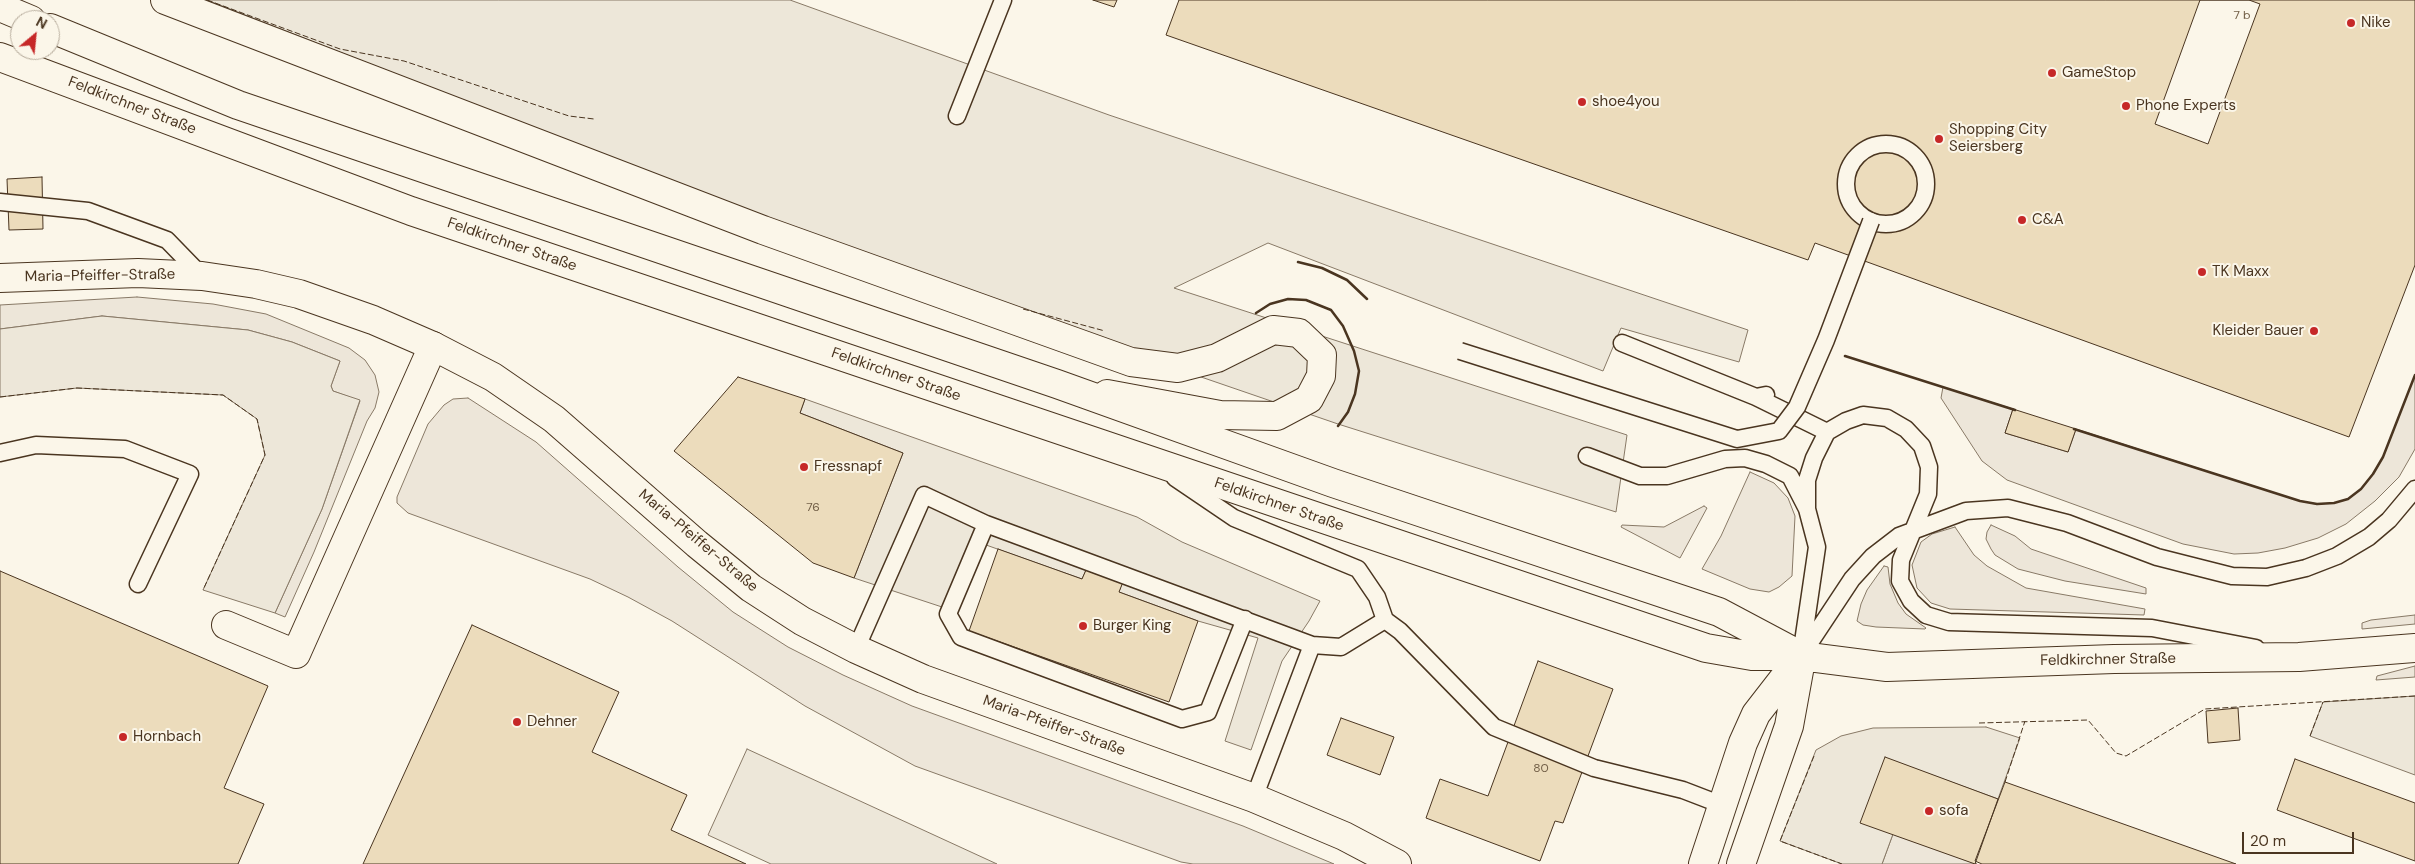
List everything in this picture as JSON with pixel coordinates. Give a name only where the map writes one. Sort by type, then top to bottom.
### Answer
[{"type":"main road","points":[[165,0],[763,230],[1131,362],[1178,368],[1217,358],[1273,330],[1299,333],[1322,354],[1322,376],[1309,399],[1277,416],[1220,415],[1058,384]]},
{"type":"main road","name":"Feldkirchner Straße","points":[[60,32],[238,104],[1058,384],[1333,483],[1719,612],[1801,656]]},
{"type":"main road","name":"Feldkirchner Straße","points":[[0,57],[411,211],[1706,648],[1752,656],[1801,656],[1887,667],[2114,659],[2299,657],[2415,648]]},
{"type":"main road","name":"Maria-Pfeiffer-Straße","points":[[0,278],[138,273],[202,276],[256,284],[299,294],[374,320],[433,346],[493,377],[554,419],[697,544],[751,588],[802,622],[923,679],[1254,798],[1344,836],[1397,864]]},
{"type":"main road","points":[[226,625],[296,654],[433,346]]},
{"type":"main road","points":[[1703,864],[1743,743],[1756,714],[1801,656]]},
{"type":"main road","points":[[1741,864],[1789,726],[1801,656]]},
{"type":"lane","points":[[957,116],[1003,0]]},
{"type":"lane","points":[[1889,144],[1906,148],[1918,158],[1926,174],[1924,199],[1911,216],[1900,222],[1884,224],[1871,221],[1858,213],[1848,196],[1846,180],[1851,166],[1862,152],[1876,145],[1889,144]]},
{"type":"lane","points":[[0,202],[88,211],[167,240],[202,276]]},
{"type":"lane","points":[[1460,351],[1737,439],[1779,431],[1796,407],[1818,357],[1871,221]]},
{"type":"lane","points":[[1622,343],[1761,396],[1827,432]]},
{"type":"lane","points":[[1807,509],[1807,480],[1814,458],[1827,432],[1846,421],[1863,415],[1887,418],[1906,429],[1922,446],[1929,467],[1928,494],[1901,560],[1900,581],[1910,601],[1926,615],[1949,622],[2152,628],[2299,657]]},
{"type":"lane","points":[[0,452],[36,445],[126,449],[190,474],[138,584]]},
{"type":"lane","points":[[1588,456],[1640,476],[1667,476],[1725,458],[1745,458],[1766,464],[1790,476],[1807,509],[1817,547],[1801,656]]},
{"type":"lane","points":[[1153,462],[1234,518],[1358,569],[1377,597],[1385,620],[1400,632],[1494,727],[1594,768],[1683,790],[1722,805]]},
{"type":"lane","points":[[1801,656],[1852,579],[1873,556],[1899,536],[1966,511],[2008,508],[2066,523],[2157,557],[2232,576],[2267,577],[2306,568],[2330,559],[2361,542],[2389,520],[2415,489]]},
{"type":"lane","points":[[856,649],[924,495],[986,524],[1312,645],[1341,647],[1385,620]]},
{"type":"lane","points":[[986,524],[948,614],[961,637],[1182,719],[1208,712],[1245,619]]},
{"type":"lane","points":[[1254,798],[1312,645]]},
{"type":"shaded area","points":[[207,0],[790,0],[1109,115],[1748,330],[1739,362],[1621,328],[1603,371],[1268,243],[1174,288],[1627,435],[1616,512],[1338,424],[1137,355],[642,171]]},
{"type":"shaded area","points":[[137,297],[213,304],[266,314],[349,348],[365,360],[375,375],[379,392],[375,408],[367,421],[314,552],[285,617],[275,613],[322,509],[360,401],[333,391],[331,386],[340,361],[292,342],[248,330],[102,316],[0,329],[0,305]]},
{"type":"shaded area","points":[[102,316],[248,330],[292,342],[340,361],[331,386],[333,391],[360,400],[322,509],[275,613],[203,590],[265,455],[257,419],[223,395],[77,388],[0,397],[0,329]]},
{"type":"shaded area","points":[[2415,375],[2415,449],[2399,477],[2375,501],[2346,524],[2318,538],[2285,548],[2258,553],[2234,554],[2183,544],[2007,480],[1982,461],[1941,398],[1943,387],[2013,409],[2005,433],[2068,452],[2076,429],[2300,501],[2317,504],[2334,503],[2348,499],[2361,489],[2373,474],[2383,457]]},
{"type":"shaded area","points":[[468,398],[536,442],[678,567],[733,612],[788,647],[843,675],[912,706],[1243,826],[1334,864],[1193,864],[1181,862],[915,766],[805,706],[672,621],[628,597],[590,579],[408,513],[397,503],[397,497],[428,424],[444,405],[453,399]]},
{"type":"shaded area","points":[[805,399],[1137,517],[1182,542],[1320,601],[1282,661],[1251,750],[1225,741],[1258,638],[1198,621],[1119,592],[1122,583],[1086,570],[1082,579],[972,540],[942,607],[854,578],[903,453],[800,413]]},
{"type":"shaded area","points":[[1750,472],[1774,483],[1788,498],[1795,516],[1792,576],[1779,587],[1769,592],[1750,589],[1702,569],[1721,536]]},
{"type":"shaded area","points":[[1704,506],[1707,508],[1680,558],[1621,527],[1622,525],[1664,527]]},
{"type":"shaded area","points":[[1991,525],[2015,536],[2031,549],[2146,588],[2146,594],[2065,581],[2018,569],[1995,555],[1991,549],[1986,539]]},
{"type":"shaded area","points":[[1955,527],[1974,555],[1987,566],[2026,588],[2145,609],[2144,615],[1950,609],[1931,603],[1917,588],[1912,565],[1921,542],[1932,534]]},
{"type":"shaded area","points":[[1884,566],[1888,567],[1890,584],[1898,603],[1906,614],[1925,629],[1876,627],[1863,625],[1857,621],[1867,590]]},
{"type":"shaded area","points":[[2415,615],[2415,624],[2362,629],[2362,623],[2371,620]]},
{"type":"shaded area","points":[[2415,666],[2415,677],[2376,680],[2377,676]]},
{"type":"shaded area","points":[[2415,696],[2415,775],[2310,736],[2323,702]]},
{"type":"shaded area","points":[[1986,727],[2020,738],[1998,799],[1885,758],[1893,834],[1882,864],[1842,864],[1780,841],[1816,750],[1841,736],[1873,728]]},
{"type":"shaded area","points":[[747,749],[997,864],[771,864],[708,835]]},
{"type":"shaded area","points":[[1893,834],[1977,864],[1882,864]]},
{"type":"building","points":[[1093,0],[1117,0],[1114,7]]},
{"type":"building","name":"Shopping City Seiersberg","points":[[1179,0],[2415,0],[2415,265],[2349,437],[1815,243],[1808,260],[1166,35]]},
{"type":"building","points":[[2200,0],[2249,0],[2260,4],[2208,144],[2155,124]]},
{"type":"building","points":[[42,177],[43,229],[9,230],[7,179]]},
{"type":"building","points":[[738,377],[805,399],[800,413],[903,453],[854,578],[813,563],[674,451]]},
{"type":"building","points":[[2013,409],[2076,429],[2068,452],[2005,433]]},
{"type":"building","name":"Burger King","points":[[998,549],[1082,579],[1086,570],[1123,582],[1119,592],[1198,621],[1169,702],[969,631]]},
{"type":"building","name":"Hornbach","points":[[0,571],[268,686],[224,788],[264,804],[238,864],[0,864]]},
{"type":"building","name":"Dehner","points":[[472,625],[619,692],[592,752],[687,795],[671,830],[746,864],[363,864]]},
{"type":"building","points":[[1538,661],[1613,689],[1563,823],[1555,821],[1540,861],[1426,818],[1440,779],[1488,796]]},
{"type":"building","points":[[2238,708],[2240,740],[2208,743],[2206,711]]},
{"type":"building","points":[[1341,718],[1394,737],[1380,775],[1327,755]]},
{"type":"building","name":"sofa","points":[[1885,757],[1998,799],[1975,864],[1860,823]]},
{"type":"building","points":[[2295,759],[2415,803],[2415,861],[2277,810]]},
{"type":"building","points":[[2005,782],[2236,864],[1982,864],[1975,861]]},
{"type":"fence","points":[[207,0],[340,49],[404,61],[569,116],[594,119]]},
{"type":"fence","points":[[1023,309],[1105,331]]},
{"type":"fence","points":[[0,397],[77,388],[223,395],[257,419],[265,455],[203,590]]},
{"type":"fence","points":[[1979,723],[2088,720],[2116,753],[2126,756],[2205,709],[2415,696]]},
{"type":"fence","points":[[2310,736],[2323,702]]},
{"type":"fence","points":[[2005,782],[2025,721]]},
{"type":"fence","points":[[1814,756],[1780,841],[1842,864]]},
{"type":"wall","points":[[1298,262],[1322,268],[1347,280],[1367,299]]},
{"type":"wall","points":[[1256,313],[1270,304],[1288,299],[1306,300],[1331,310],[1343,326],[1354,351],[1359,371],[1355,394],[1348,412],[1338,426]]},
{"type":"wall","points":[[1845,356],[2015,410]]},
{"type":"wall","points":[[2074,429],[2300,501],[2317,504],[2334,503],[2348,499],[2361,489],[2373,474],[2383,457],[2415,375]]},
{"type":"place","name":"Nike","points":[[2351,23]]},
{"type":"place","name":"GameStop","points":[[2052,73]]},
{"type":"place","name":"shoe4you","points":[[1582,102]]},
{"type":"place","name":"Phone Experts","points":[[2126,106]]},
{"type":"place","name":"Shopping City Seiersberg","points":[[1939,139]]},
{"type":"place","name":"C&A","points":[[2022,220]]},
{"type":"place","name":"TK Maxx","points":[[2202,272]]},
{"type":"place","name":"Kleider Bauer","points":[[2314,331]]},
{"type":"place","name":"Fressnapf","points":[[804,467]]},
{"type":"place","name":"Burger King","points":[[1083,626]]},
{"type":"place","name":"Dehner","points":[[517,722]]},
{"type":"place","name":"Hornbach","points":[[123,737]]},
{"type":"place","name":"sofa","points":[[1929,811]]}]
